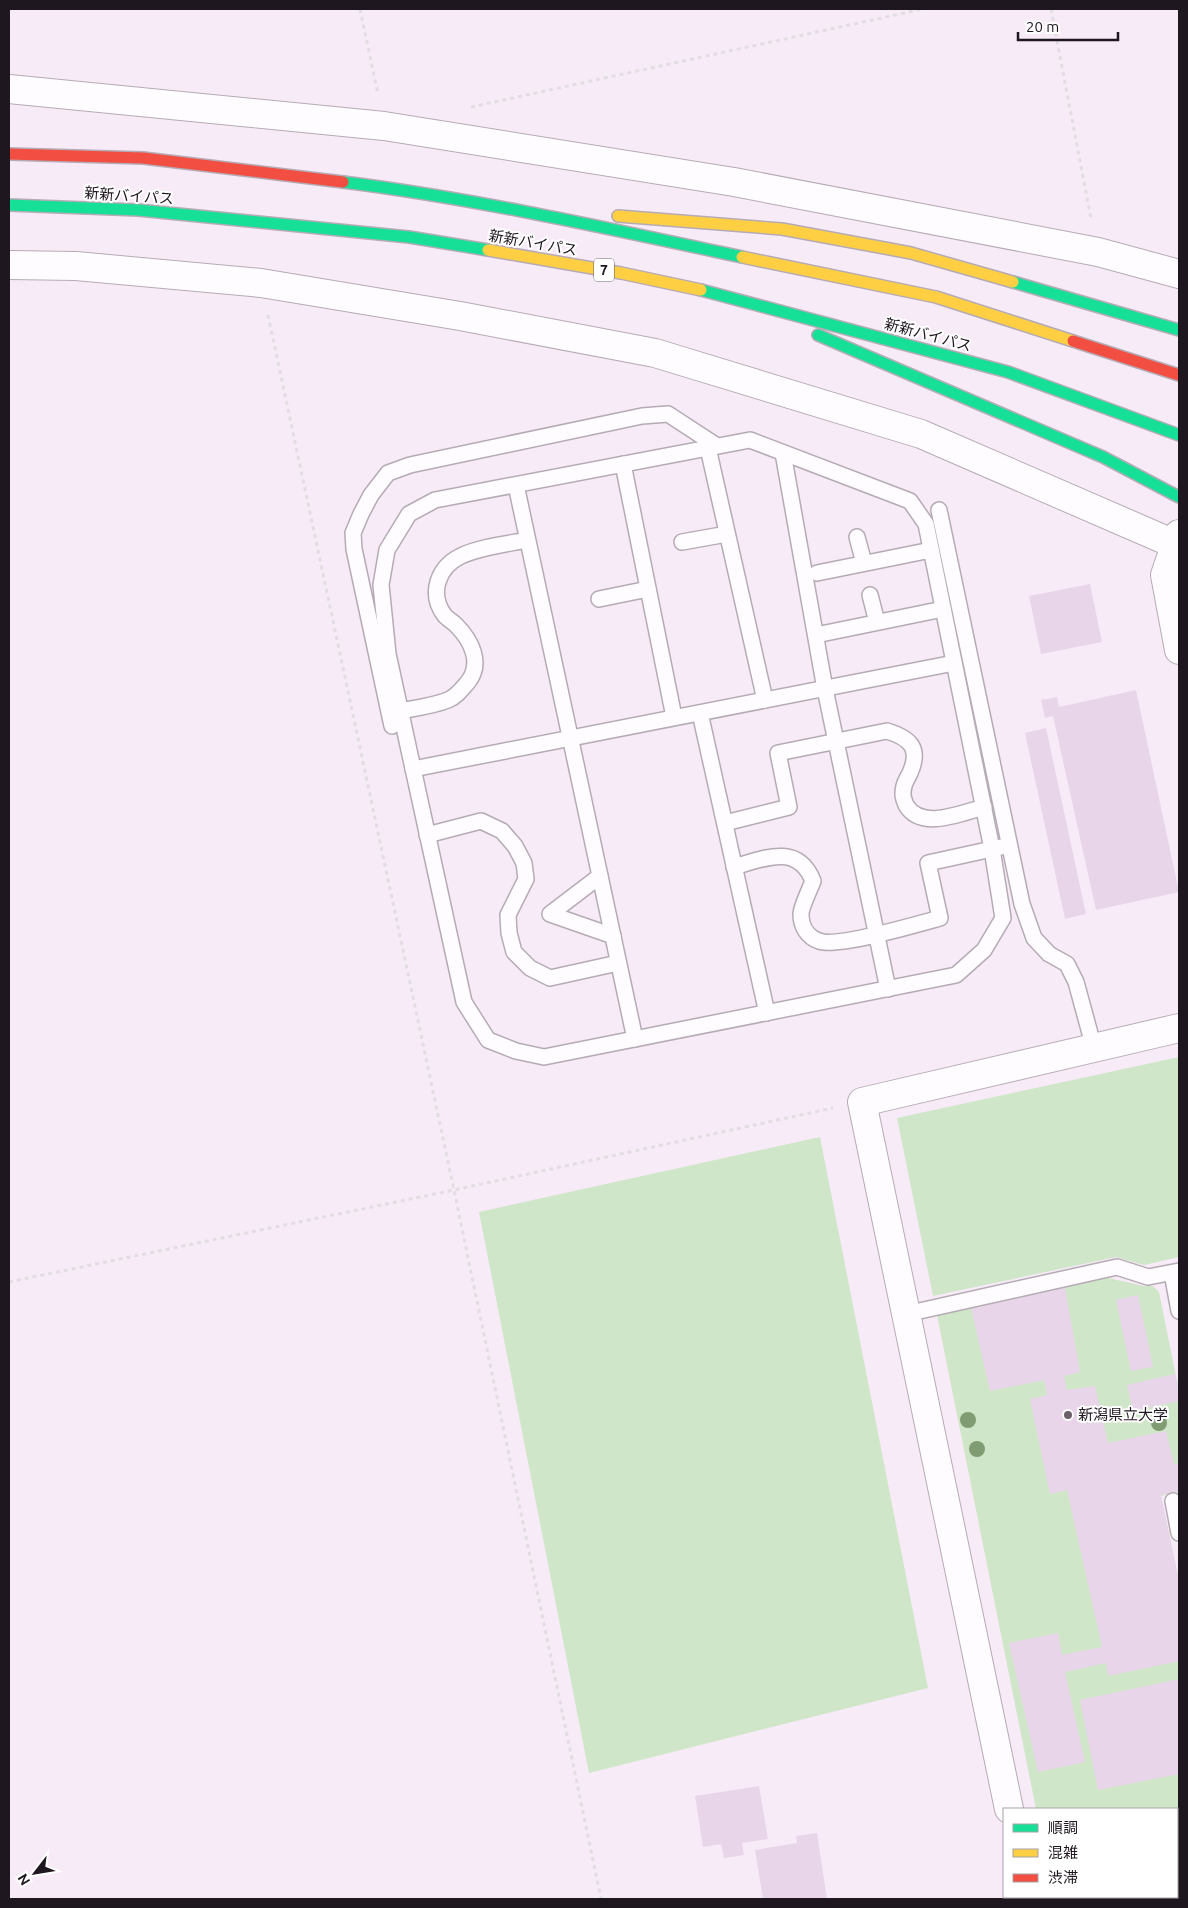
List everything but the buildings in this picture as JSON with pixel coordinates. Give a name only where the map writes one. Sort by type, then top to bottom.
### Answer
[{"type":"highway","name":"新新バイパス","points":[[9,154],[143,158],[405,190],[499,206],[936,297],[1179,374]]},
{"type":"highway","name":"新新バイパス","points":[[9,205],[138,210],[409,237],[622,273],[725,295],[1008,372],[1179,435]]},
{"type":"highway","points":[[499,206],[782,229],[911,253],[1179,330]]},
{"type":"highway","points":[[725,295],[1103,457],[1179,497]]},
{"type":"street","points":[[9,89],[384,126],[734,182],[1098,252],[1179,274]]},
{"type":"street","points":[[9,265],[76,266],[261,282],[460,316],[655,353],[921,434],[1178,541],[1165,575],[1179,650]]},
{"type":"street","points":[[1009,1808],[862,1102],[1179,1028]]},
{"type":"lane","points":[[392,726],[354,549],[353,533],[371,495],[388,473],[410,465],[642,416],[668,414],[712,447],[727,534],[765,700]]},
{"type":"lane","points":[[750,440],[783,453],[910,501],[926,524],[984,807],[1003,918],[984,950],[956,975],[544,1057],[516,1051],[488,1040],[464,1002],[388,654],[381,585],[387,550],[410,514],[435,500],[750,440]]},
{"type":"lane","points":[[783,453],[825,689],[888,989]]},
{"type":"lane","points":[[623,464],[674,717]]},
{"type":"lane","points":[[516,485],[635,1039]]},
{"type":"lane","points":[[939,510],[1022,904],[1034,938],[1049,954],[1067,964],[1076,982],[1094,1048]]},
{"type":"lane","points":[[682,542],[727,534]]},
{"type":"lane","points":[[857,537],[864,563]]},
{"type":"lane","points":[[400,711],[450,700],[471,678],[476,663],[472,647],[465,635],[445,616],[437,602],[435,586],[440,574],[450,562],[462,556],[528,540]]},
{"type":"lane","points":[[817,573],[931,550]]},
{"type":"lane","points":[[599,598],[648,589]]},
{"type":"lane","points":[[870,595],[877,622]]},
{"type":"lane","points":[[816,635],[943,609]]},
{"type":"lane","points":[[413,769],[954,663]]},
{"type":"lane","points":[[700,713],[767,1013]]},
{"type":"lane","points":[[725,823],[789,807],[778,753],[887,731],[903,736],[911,744],[915,759],[904,785],[902,798],[909,810],[922,818],[940,818],[984,807]]},
{"type":"lane","points":[[427,835],[481,821],[502,831],[515,846],[524,864],[526,879],[508,915],[509,933],[514,952],[530,968],[550,978],[618,963]]},
{"type":"lane","points":[[734,867],[776,856],[792,857],[808,869],[813,882],[800,912],[804,929],[817,941],[827,943],[877,934],[940,918],[928,863],[1009,844]]},
{"type":"lane","points":[[600,876],[550,914],[612,936]]},
{"type":"lane","points":[[906,1314],[1117,1267],[1148,1278],[1175,1272],[1179,1311]]},
{"type":"lane","points":[[1173,1501],[1179,1532]]},
{"type":"path","points":[[360,9],[384,126]]},
{"type":"path","points":[[461,109],[924,9]]},
{"type":"path","points":[[1051,9],[1098,252]]},
{"type":"path","points":[[261,282],[454,1190],[601,1899]]},
{"type":"path","points":[[9,1282],[454,1190],[862,1102]]},
{"type":"green space","points":[[1179,1057],[1179,1257],[1144,1265],[1116,1257],[933,1296],[897,1118]]},
{"type":"green space","points":[[820,1137],[928,1688],[589,1773],[479,1212]]},
{"type":"green space","name":"新潟県立大学","points":[[1104,1277],[1144,1286],[1153,1286],[1159,1292],[1179,1391],[1179,1492],[1161,1496],[1179,1581],[1179,1835],[1178,1808],[1036,1808],[937,1315]]},
{"type":"traffic: fast","points":[[343,182],[494,206],[742,257]]},
{"type":"traffic: fast","points":[[9,205],[138,210],[409,237],[488,250]]},
{"type":"traffic: fast","points":[[1013,282],[1179,330]]},
{"type":"traffic: fast","points":[[701,290],[1008,372],[1179,435]]},
{"type":"traffic: fast","points":[[818,335],[1103,457],[1179,497]]},
{"type":"traffic: slow","points":[[618,216],[782,229],[911,253],[1013,282]]},
{"type":"traffic: slow","points":[[488,250],[621,273],[701,290]]},
{"type":"traffic: slow","points":[[742,257],[936,297],[1073,341]]},
{"type":"traffic: jam","points":[[9,154],[143,158],[343,182]]},
{"type":"traffic: jam","points":[[1073,341],[1179,375]]},
{"type":"place","name":"新潟県立大学","points":[[1068,1415]]}]
